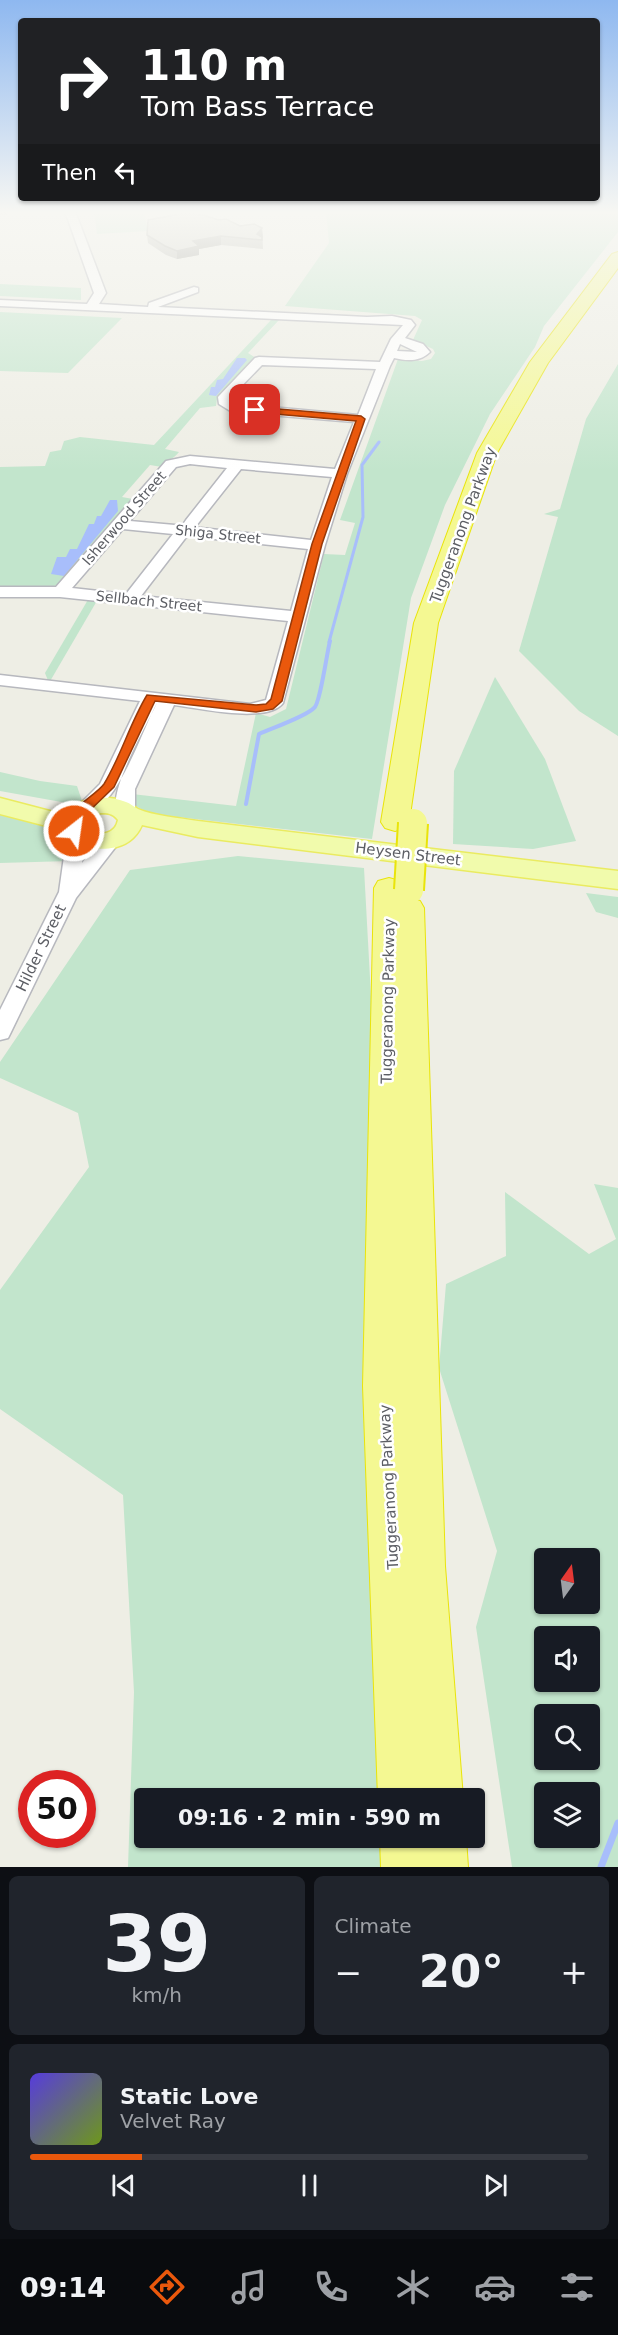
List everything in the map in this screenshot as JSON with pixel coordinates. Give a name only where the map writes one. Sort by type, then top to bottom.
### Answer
[{"type":"highway","name":"Tuggeranong Parkway","points":[[404,1788],[384,1386],[399,889],[426,623],[487,453],[539,362],[587,298]]},
{"type":"highway","name":"Tuggeranong Parkway","points":[[404,822],[451,593],[502,452],[552,363],[599,298]]},
{"type":"highway","name":"Tuggeranong Parkway","points":[[399,889],[422,1566],[437,1788]]},
{"type":"highway","points":[[406,1848],[407,1867]]},
{"type":"highway","points":[[441,1848],[442,1867]]},
{"type":"main road","name":"Heysen Street","points":[[0,798],[79,820],[92,841],[122,825],[198,829],[618,880]]},
{"type":"main road","name":"Heysen Street","points":[[0,806],[79,820],[107,805],[122,825]]},
{"type":"street","points":[[90,307],[98,298]]},
{"type":"street","points":[[141,310],[172,298]]},
{"type":"street","points":[[0,303],[368,320],[397,324],[394,347],[361,419],[340,474],[297,616],[280,688],[276,701],[272,705],[265,708],[250,708],[0,680]]},
{"type":"street","points":[[361,419],[232,408],[224,401],[224,397],[259,361],[394,347]]},
{"type":"street","name":"Isherwood Street","points":[[60,592],[171,464],[177,461],[190,460],[340,474]]},
{"type":"street","points":[[130,600],[237,466]]},
{"type":"street","name":"Shiga Street","points":[[123,520],[319,541]]},
{"type":"street","name":"Sellbach Street","points":[[0,592],[60,592],[297,616]]},
{"type":"street","points":[[79,820],[108,787],[160,698]]},
{"type":"street","points":[[122,825],[126,789],[160,698]]},
{"type":"street","name":"Hilder Street","points":[[67,896],[79,820]]},
{"type":"street","name":"Hilder Street","points":[[0,1032],[67,896],[122,825]]},
{"type":"green space","points":[[43,298],[81,298],[81,300]]},
{"type":"green space","points":[[290,298],[566,298],[544,326],[535,347],[490,414],[445,505],[411,598],[372,839],[151,814],[133,805],[132,794],[236,806],[256,713],[270,717],[286,709],[324,554],[345,555],[355,523],[340,520],[398,359],[422,361],[431,359],[435,353],[433,349],[413,340],[422,320],[415,316],[285,306]]},
{"type":"green space","points":[[0,312],[122,318],[68,373],[0,371]]},
{"type":"green space","points":[[271,320],[279,320],[248,353],[256,358],[217,399],[216,406],[200,408],[165,449],[179,452],[162,467],[150,465],[122,497],[133,499],[60,584],[48,588],[0,590],[0,467],[45,466],[50,452],[61,450],[64,441],[80,437],[154,445]]},
{"type":"green space","points":[[618,364],[618,736],[579,711],[519,651],[558,517],[544,514],[560,509],[586,419]]},
{"type":"green space","points":[[89,598],[98,599],[49,683],[45,673]]},
{"type":"green space","points":[[495,677],[545,759],[576,841],[533,849],[453,844],[454,771]]},
{"type":"green space","points":[[0,772],[77,786],[82,801],[67,803],[0,791]]},
{"type":"green space","points":[[0,811],[69,824],[70,861],[0,863]]},
{"type":"green space","points":[[238,856],[364,868],[382,1198],[398,1788],[134,1788],[134,1848],[399,1848],[400,1867],[128,1867],[134,1692],[123,1495],[0,1409],[0,1290],[89,1167],[78,1113],[0,1078],[0,1062],[130,870]]},
{"type":"green space","points":[[586,893],[618,897],[618,918],[596,912]]},
{"type":"green space","points":[[594,1184],[618,1188],[618,1867],[512,1867],[476,1627],[497,1551],[439,1368],[446,1284],[506,1256],[505,1192],[589,1254],[616,1239]]},
{"type":"water","points":[[237,358],[247,360],[216,396],[209,395],[211,387],[215,387],[217,380],[223,379]]},
{"type":"water","points":[[110,500],[117,500],[118,511],[64,576],[51,574],[57,557],[66,557],[70,549],[77,549],[89,524],[94,524],[97,516],[101,516]]},
{"type":"waterway","points":[[329,642],[363,517],[362,465],[379,442]]},
{"type":"waterway","points":[[246,804],[259,734],[296,719],[314,708],[321,688],[330,641]]},
{"type":"waterway","points":[[601,1867],[618,1823]]},
{"type":"route","points":[[74,831],[72,825],[78,814],[108,787],[151,697],[256,709],[265,708],[276,701],[317,544],[361,419],[255,410]]}]
